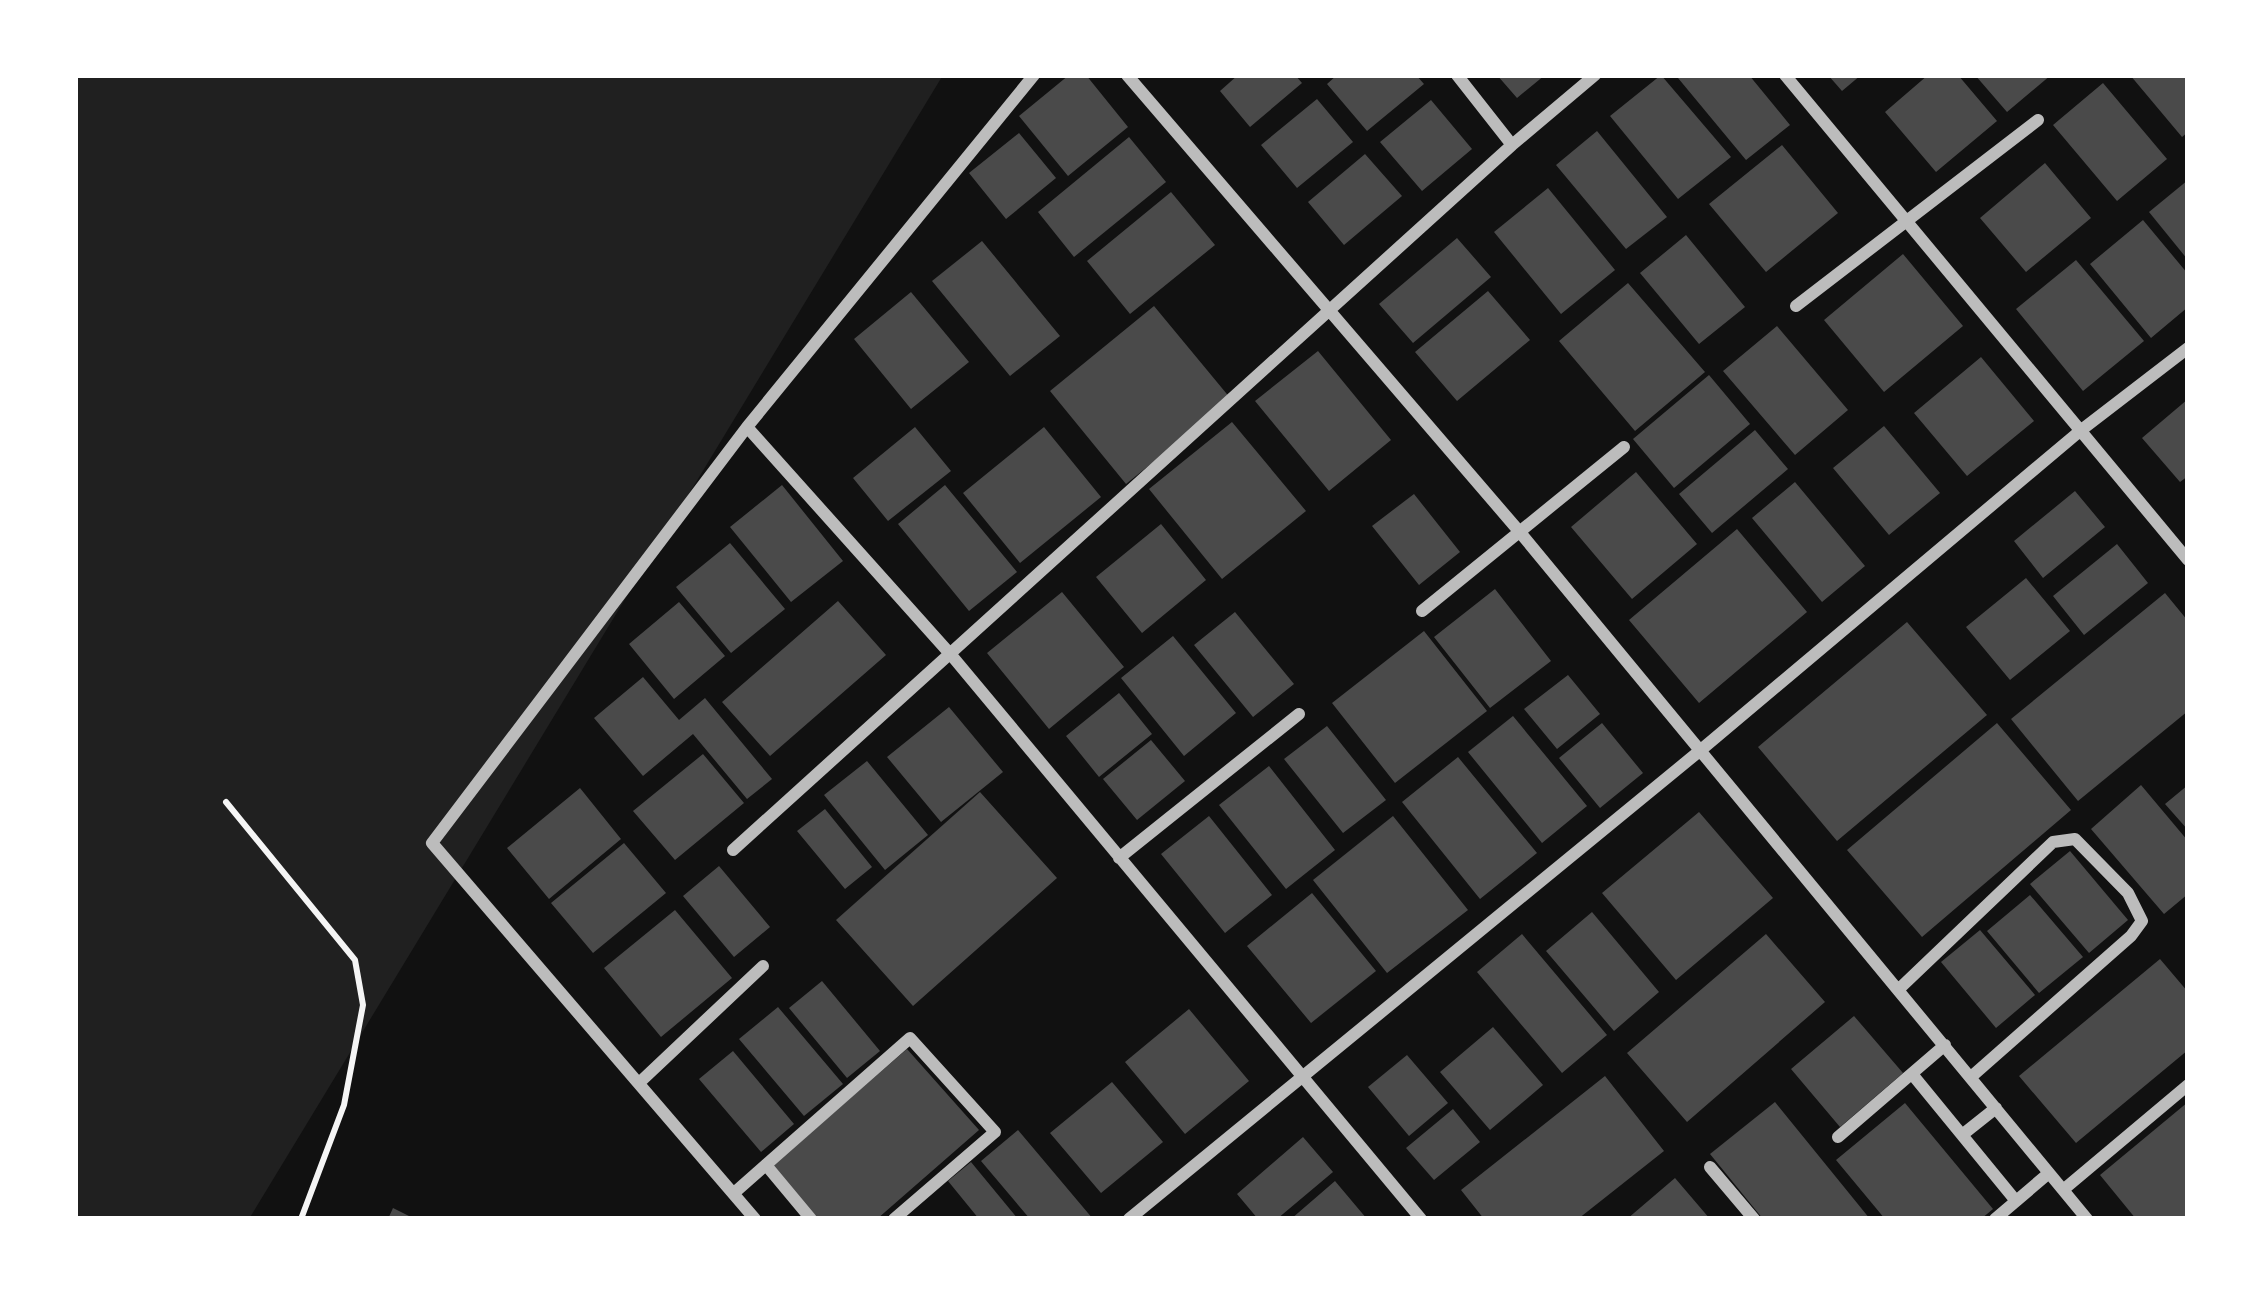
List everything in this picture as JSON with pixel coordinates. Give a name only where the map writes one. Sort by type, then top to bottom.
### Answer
[{"type":"street","points":[[755,1219],[432,843],[747,427],[1034,75]]},
{"type":"street","points":[[1127,75],[1702,749],[2087,1219]]},
{"type":"street","points":[[1457,75],[1512,145]]},
{"type":"street","points":[[734,850],[1595,75]]},
{"type":"street","points":[[1785,75],[2188,560]]},
{"type":"street","points":[[1796,306],[2038,120]]},
{"type":"street","points":[[1129,1219],[1702,749],[2080,431],[2188,348]]},
{"type":"street","points":[[747,427],[952,656],[1421,1219]]},
{"type":"street","points":[[1422,610],[1624,447]]},
{"type":"street","points":[[1120,858],[1298,714]]},
{"type":"street","points":[[1899,989],[2053,842],[2075,839],[2128,893],[2142,921],[2131,937],[1971,1077]]},
{"type":"street","points":[[638,1082],[763,966]]},
{"type":"street","points":[[734,1193],[910,1038],[995,1132],[894,1219]]},
{"type":"street","points":[[1838,1137],[1945,1046]]},
{"type":"street","points":[[1912,1074],[2016,1201]]},
{"type":"street","points":[[2063,1190],[2188,1085]]},
{"type":"street","points":[[1962,1135],[1996,1108]]},
{"type":"street","points":[[766,1165],[811,1219]]},
{"type":"street","points":[[1710,1167],[1754,1219]]},
{"type":"street","points":[[1995,1219],[2049,1173]]},
{"type":"path","points":[[226,802],[355,960],[363,1005],[344,1106],[301,1219]]},
{"type":"shaded area","points":[[75,75],[943,75],[249,1219],[75,1219]]},
{"type":"building","points":[[1069,75],[1086,75],[1128,127],[1068,176],[1019,116]]},
{"type":"building","points":[[1238,75],[1295,75],[1302,83],[1250,127],[1220,91]]},
{"type":"building","points":[[1337,75],[1416,75],[1424,84],[1367,131],[1327,84]]},
{"type":"building","points":[[1497,75],[1545,75],[1517,98]]},
{"type":"building","points":[[1661,75],[1731,157],[1678,199],[1610,116]]},
{"type":"building","points":[[1749,75],[1790,125],[1746,160],[1678,78]]},
{"type":"building","points":[[1828,75],[1861,75],[1842,91]]},
{"type":"building","points":[[1928,75],[1958,75],[1997,121],[1936,172],[1885,112]]},
{"type":"building","points":[[1975,75],[2051,75],[2007,112]]},
{"type":"building","points":[[2130,75],[2188,75],[2188,132],[2182,137]]},
{"type":"building","points":[[2103,83],[2167,159],[2117,201],[2053,125]]},
{"type":"building","points":[[1317,99],[1353,142],[1297,188],[1261,145]]},
{"type":"building","points":[[1431,100],[1472,149],[1422,191],[1380,142]]},
{"type":"building","points":[[1597,131],[1667,217],[1626,249],[1556,165]]},
{"type":"building","points":[[1019,133],[1056,178],[1006,219],[969,173]]},
{"type":"building","points":[[1129,137],[1166,182],[1074,257],[1038,212]]},
{"type":"building","points":[[1782,145],[1838,213],[1766,272],[1709,204]]},
{"type":"building","points":[[1365,154],[1402,196],[1344,245],[1308,202]]},
{"type":"building","points":[[2045,163],[2091,218],[2026,272],[1980,218]]},
{"type":"building","points":[[2188,180],[2188,260],[2149,212]]},
{"type":"building","points":[[1548,188],[1615,270],[1561,314],[1494,232]]},
{"type":"building","points":[[1171,192],[1215,245],[1130,314],[1087,261]]},
{"type":"building","points":[[2143,220],[2188,274],[2188,307],[2151,338],[2090,264]]},
{"type":"building","points":[[1686,235],[1745,307],[1699,344],[1640,273]]},
{"type":"building","points":[[1457,238],[1491,277],[1413,343],[1379,304]]},
{"type":"building","points":[[982,241],[1060,336],[1010,376],[932,281]]},
{"type":"building","points":[[1903,254],[1963,326],[1884,392],[1824,320]]},
{"type":"building","points":[[2076,260],[2144,341],[2083,391],[2016,309]]},
{"type":"building","points":[[1628,283],[1705,372],[1635,431],[1559,341]]},
{"type":"building","points":[[1488,291],[1530,340],[1457,401],[1415,352]]},
{"type":"building","points":[[911,292],[969,362],[911,409],[854,339]]},
{"type":"building","points":[[1154,306],[1231,399],[1126,484],[1050,391]]},
{"type":"building","points":[[1777,326],[1848,410],[1795,455],[1723,371]]},
{"type":"building","points":[[1318,351],[1391,440],[1329,491],[1255,401]]},
{"type":"building","points":[[1981,357],[2034,421],[1967,476],[1914,413]]},
{"type":"building","points":[[1709,375],[1750,424],[1674,488],[1633,439]]},
{"type":"building","points":[[2188,399],[2188,476],[2180,482],[2142,438]]},
{"type":"building","points":[[1232,422],[1306,511],[1222,579],[1149,489]]},
{"type":"building","points":[[1884,426],[1940,493],[1889,535],[1833,468]]},
{"type":"building","points":[[915,427],[951,471],[888,521],[853,478]]},
{"type":"building","points":[[1044,427],[1101,497],[1020,563],[963,493]]},
{"type":"building","points":[[1755,430],[1788,469],[1712,533],[1679,494]]},
{"type":"building","points":[[1636,472],[1697,544],[1632,599],[1571,527]]},
{"type":"building","points":[[1795,482],[1865,566],[1822,602],[1752,518]]},
{"type":"building","points":[[782,485],[843,561],[791,602],[730,527]]},
{"type":"building","points":[[945,485],[1017,572],[969,611],[898,524]]},
{"type":"building","points":[[2075,491],[2105,527],[2043,578],[2014,541]]},
{"type":"building","points":[[1414,494],[1460,552],[1419,585],[1372,526]]},
{"type":"building","points":[[1161,524],[1206,580],[1142,633],[1096,577]]},
{"type":"building","points":[[1737,529],[1807,612],[1699,703],[1629,620]]},
{"type":"building","points":[[730,543],[785,609],[731,653],[676,587]]},
{"type":"building","points":[[2117,544],[2148,583],[2084,635],[2053,596]]},
{"type":"building","points":[[2026,578],[2070,631],[2010,680],[1966,627]]},
{"type":"building","points":[[1495,589],[1551,661],[1490,708],[1434,637]]},
{"type":"building","points":[[1062,592],[1124,667],[1049,729],[987,653]]},
{"type":"building","points":[[2165,593],[2188,621],[2188,711],[2078,801],[2011,719]]},
{"type":"building","points":[[838,601],[886,655],[770,756],[722,702]]},
{"type":"building","points":[[679,602],[725,656],[674,699],[629,644]]},
{"type":"building","points":[[1235,612],[1294,684],[1253,717],[1194,645]]},
{"type":"building","points":[[1907,622],[1987,715],[1837,841],[1758,747]]},
{"type":"building","points":[[1424,631],[1487,711],[1395,783],[1332,703]]},
{"type":"building","points":[[1173,636],[1236,713],[1184,756],[1121,678]]},
{"type":"building","points":[[1568,675],[1600,714],[1557,749],[1524,709]]},
{"type":"building","points":[[643,677],[679,720],[705,698],[772,779],[747,799],[693,734],[643,776],[594,718]]},
{"type":"building","points":[[1119,693],[1152,734],[1099,777],[1066,736]]},
{"type":"building","points":[[949,707],[1003,772],[941,822],[887,757]]},
{"type":"building","points":[[1513,716],[1587,806],[1542,843],[1468,752]]},
{"type":"building","points":[[1602,723],[1643,773],[1600,808],[1559,758]]},
{"type":"building","points":[[1997,723],[2071,810],[1922,937],[1847,850]]},
{"type":"building","points":[[1327,726],[1386,800],[1343,833],[1284,759]]},
{"type":"building","points":[[1151,740],[1185,781],[1137,820],[1103,779]]},
{"type":"building","points":[[703,754],[744,803],[675,860],[633,811]]},
{"type":"building","points":[[1458,757],[1537,853],[1480,899],[1402,802]]},
{"type":"building","points":[[867,761],[928,835],[885,870],[824,795]]},
{"type":"building","points":[[1269,766],[1335,850],[1286,889],[1219,805]]},
{"type":"building","points":[[2141,785],[2188,841],[2188,894],[2164,914],[2091,829]]},
{"type":"building","points":[[2188,785],[2188,830],[2165,804]]},
{"type":"building","points":[[580,788],[621,839],[549,899],[507,848]]},
{"type":"building","points":[[980,792],[1057,878],[913,1006],[836,920]]},
{"type":"building","points":[[825,809],[872,867],[845,889],[797,831]]},
{"type":"building","points":[[1699,812],[1773,898],[1676,980],[1602,893]]},
{"type":"building","points":[[1209,816],[1272,895],[1225,933],[1161,854]]},
{"type":"building","points":[[1393,816],[1468,910],[1387,973],[1313,880]]},
{"type":"building","points":[[624,843],[666,893],[593,953],[551,903]]},
{"type":"building","points":[[2070,851],[2128,920],[2089,953],[2030,884]]},
{"type":"building","points":[[719,866],[770,927],[734,957],[683,896]]},
{"type":"building","points":[[1312,893],[1376,971],[1311,1023],[1247,946]]},
{"type":"building","points":[[2030,895],[2083,957],[2039,993],[1987,931]]},
{"type":"building","points":[[675,910],[732,978],[661,1037],[604,968]]},
{"type":"building","points":[[1592,912],[1659,992],[1614,1031],[1546,951]]},
{"type":"building","points":[[1980,930],[2035,995],[1996,1028],[1941,962]]},
{"type":"building","points":[[1522,934],[1607,1035],[1562,1073],[1477,972]]},
{"type":"building","points":[[1766,934],[1825,1002],[1687,1122],[1627,1053]]},
{"type":"building","points":[[2160,959],[2188,992],[2188,1050],[2076,1143],[2019,1076]]},
{"type":"building","points":[[822,981],[880,1051],[847,1078],[789,1008]]},
{"type":"building","points":[[778,1007],[843,1084],[804,1116],[739,1039]]},
{"type":"building","points":[[1189,1009],[1249,1081],[1185,1134],[1125,1062]]},
{"type":"building","points":[[1854,1016],[1903,1073],[1840,1127],[1791,1069]]},
{"type":"building","points":[[1493,1027],[1543,1085],[1490,1130],[1440,1072]]},
{"type":"building","points":[[907,1049],[979,1130],[877,1219],[817,1219],[771,1167]]},
{"type":"building","points":[[733,1051],[794,1124],[761,1152],[699,1079]]},
{"type":"building","points":[[1407,1055],[1448,1103],[1409,1136],[1368,1087]]},
{"type":"building","points":[[1605,1076],[1664,1151],[1578,1219],[1484,1219],[1461,1190]]},
{"type":"building","points":[[1112,1082],[1163,1142],[1101,1193],[1050,1133]]},
{"type":"building","points":[[1775,1102],[1870,1219],[1763,1219],[1710,1154]]},
{"type":"building","points":[[2188,1102],[2188,1219],[2136,1219],[2100,1175]]},
{"type":"building","points":[[1905,1103],[1993,1209],[1981,1219],[1885,1219],[1836,1160]]},
{"type":"building","points":[[1453,1109],[1480,1142],[1434,1180],[1406,1148]]},
{"type":"building","points":[[1018,1130],[1093,1219],[1030,1219],[981,1161]]},
{"type":"building","points":[[1303,1137],[1333,1172],[1277,1219],[1258,1219],[1237,1194]]},
{"type":"building","points":[[971,1162],[1018,1219],[979,1219],[948,1181]]},
{"type":"building","points":[[1675,1178],[1710,1219],[1627,1219]]},
{"type":"building","points":[[1335,1181],[1367,1219],[1291,1219]]},
{"type":"building","points":[[393,1208],[415,1219],[388,1219]]}]
